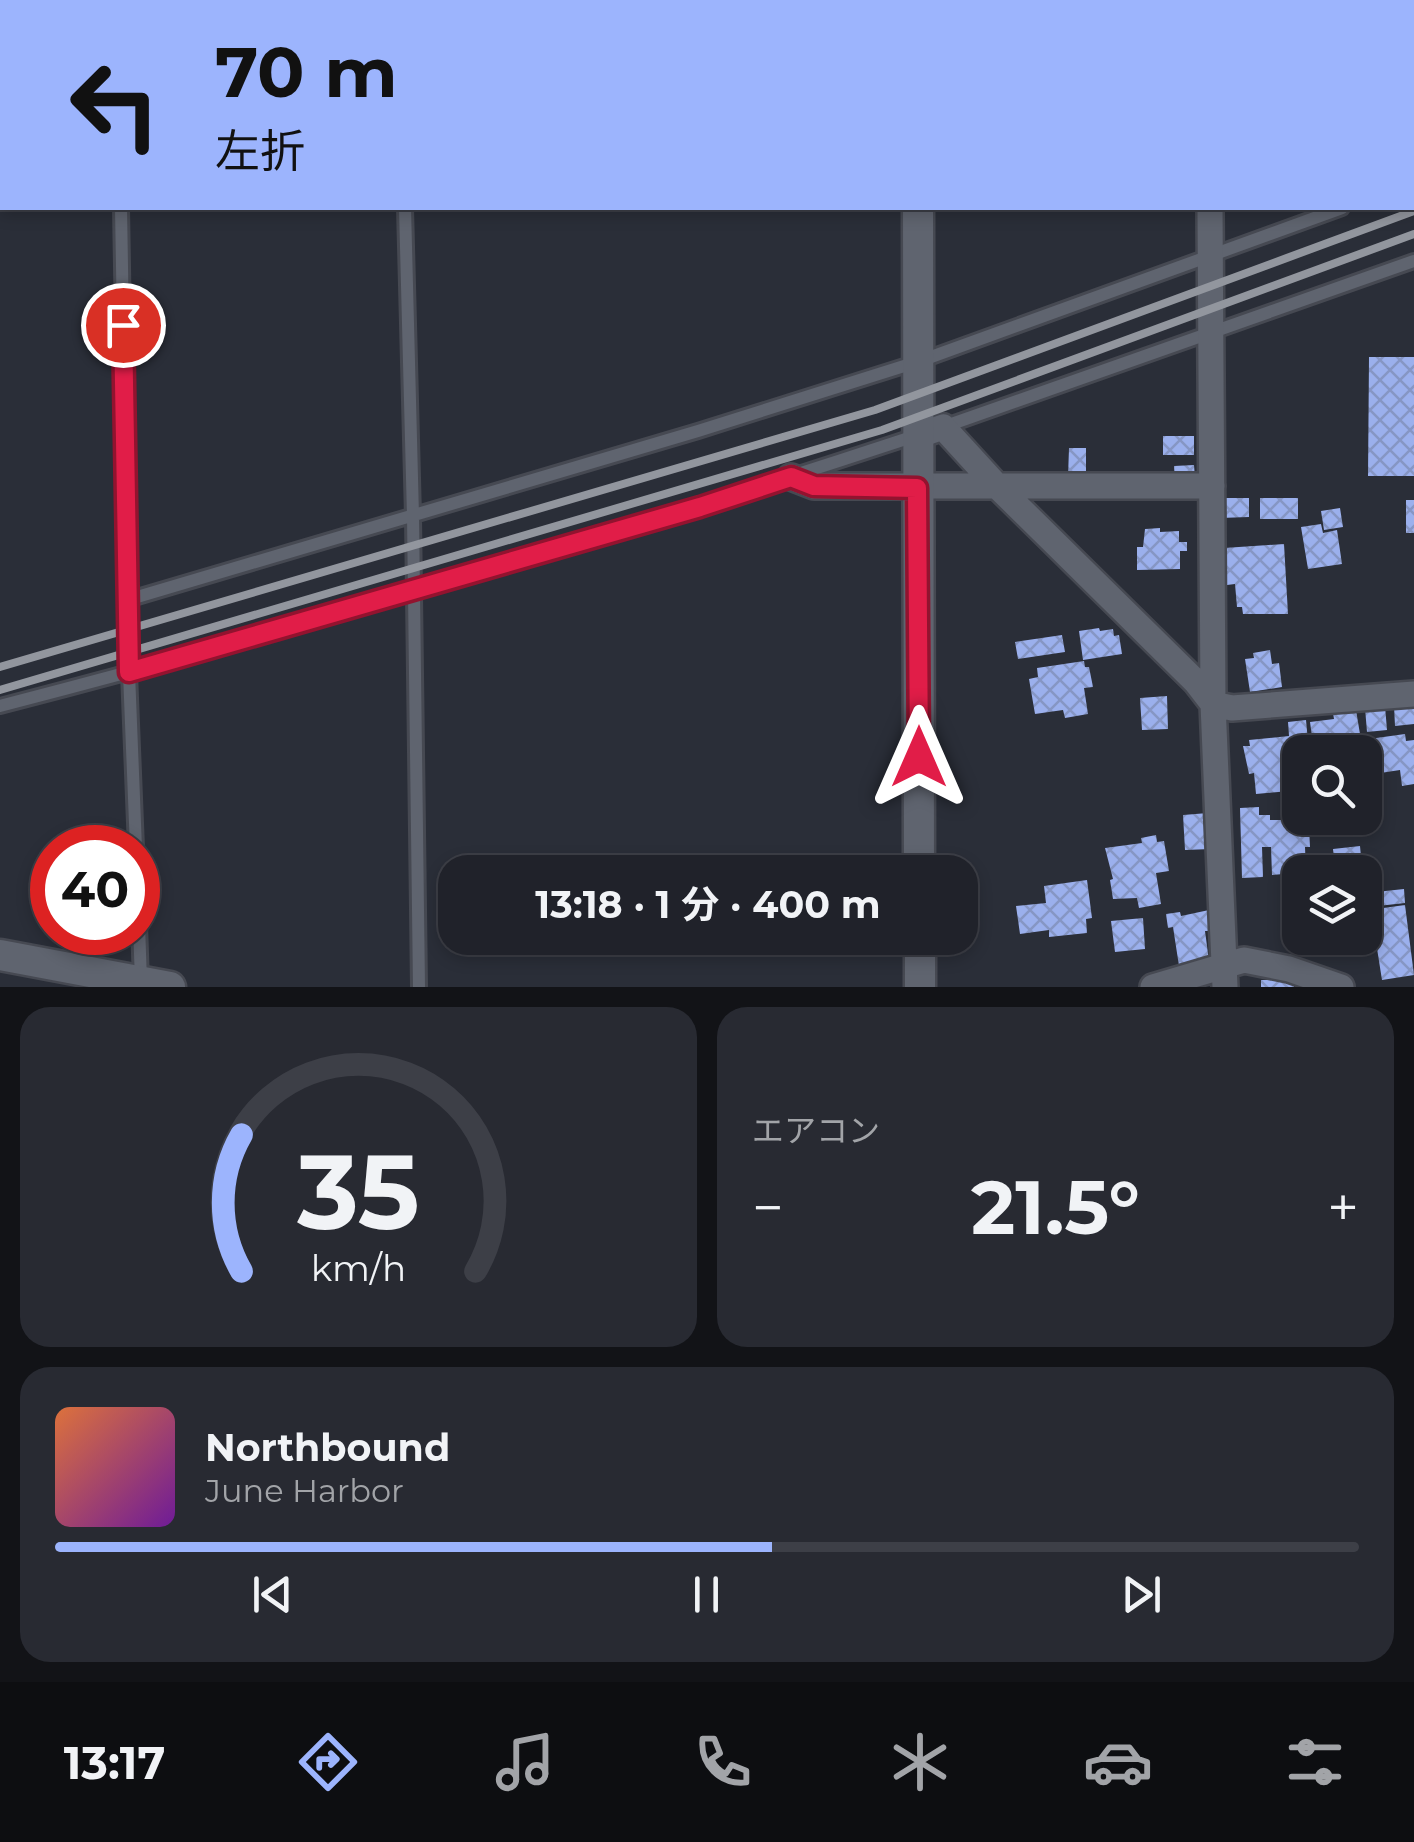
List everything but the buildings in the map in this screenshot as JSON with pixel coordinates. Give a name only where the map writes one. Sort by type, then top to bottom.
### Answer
[{"type":"street","points":[[918,210],[920,362],[932,431],[917,488],[920,855]]},
{"type":"street","points":[[1210,210],[1214,704],[1225,976]]},
{"type":"street","points":[[932,431],[996,485],[1214,704],[1232,708],[1414,694]]},
{"type":"street","points":[[791,477],[814,486],[1212,486]]},
{"type":"street","points":[[0,955],[156,984]]},
{"type":"street","points":[[920,955],[920,987]]},
{"type":"street","points":[[1153,987],[1225,976],[1244,960],[1289,969],[1340,987]]},
{"type":"lane","points":[[121,210],[135,825]]},
{"type":"lane","points":[[405,210],[414,516],[418,987]]},
{"type":"lane","points":[[128,600],[920,362],[1337,210]]},
{"type":"lane","points":[[0,706],[700,507],[932,431],[1414,261]]},
{"type":"lane","points":[[150,955],[156,984]]},
{"type":"railway","points":[[0,667],[875,410],[1414,211]]},
{"type":"railway","points":[[0,690],[882,430],[1414,234]]},
{"type":"route","points":[[123,325],[129,672],[700,507],[791,477],[814,486],[917,488],[919,757]]}]
